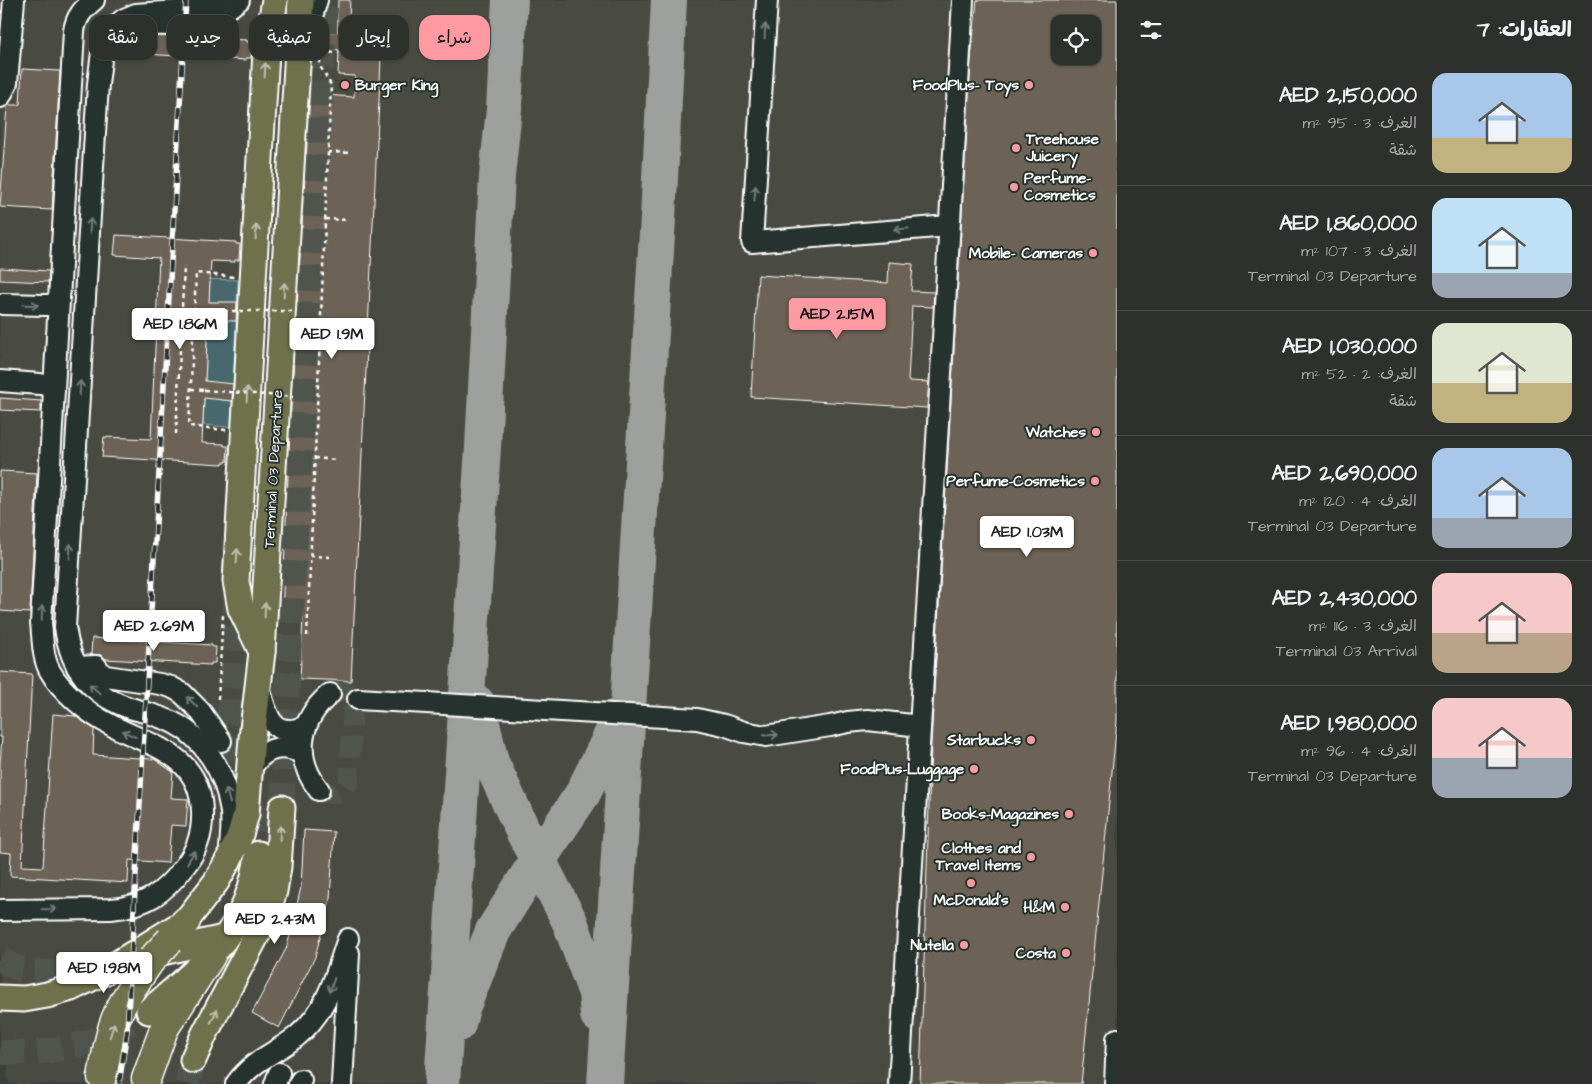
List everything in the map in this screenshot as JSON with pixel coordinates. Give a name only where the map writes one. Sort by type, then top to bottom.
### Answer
[{"type":"highway","points":[[102,1077],[115,1020],[145,959],[178,931]]},
{"type":"highway","points":[[146,1079],[164,1029],[217,947]]},
{"type":"main road","points":[[262,652],[242,609],[236,581],[266,52],[275,0]]},
{"type":"main road","name":"Terminal 03 Departure","points":[[178,931],[216,882],[228,861],[246,814],[262,652],[301,0]]},
{"type":"main road","points":[[193,1060],[231,982],[260,932],[270,905],[277,867],[282,808]]},
{"type":"main road","points":[[149,1011],[217,947],[237,921],[252,888],[277,867]]},
{"type":"main road","points":[[0,998],[24,999],[71,988],[178,931]]},
{"type":"main road","points":[[145,959],[217,947]]},
{"type":"lane","points":[[0,97],[8,83],[14,0]]},
{"type":"lane","points":[[0,910],[111,909],[128,908],[144,902],[159,894],[172,882],[188,862],[196,848],[203,819],[199,791],[183,763],[160,747],[99,719],[64,690],[50,672],[46,662],[41,623],[77,0]]},
{"type":"lane","points":[[76,21],[83,10],[94,0]]},
{"type":"lane","points":[[216,0],[191,10],[136,14],[124,19],[114,27],[103,44],[98,84],[65,627],[67,642],[86,667],[106,676],[172,687],[182,693],[200,711],[221,741]]},
{"type":"lane","points":[[157,24],[183,25],[197,23],[223,12],[239,0]]},
{"type":"lane","points":[[291,164],[304,130],[311,23],[317,0]]},
{"type":"lane","points":[[767,0],[752,242],[849,240],[949,226]]},
{"type":"lane","points":[[898,1084],[963,0]]},
{"type":"lane","points":[[2,304],[51,305],[59,299]]},
{"type":"lane","points":[[0,381],[40,384],[54,390]]},
{"type":"lane","points":[[86,667],[86,681],[98,692],[113,701],[154,714],[176,724],[196,740],[212,759],[224,782],[231,807],[232,832],[228,861]]},
{"type":"lane","points":[[258,683],[267,716],[272,724],[280,729],[289,731],[306,726]]},
{"type":"lane","points":[[319,790],[310,777],[303,754],[303,740],[306,726],[315,708],[330,694]]},
{"type":"lane","points":[[358,699],[684,718],[724,725],[744,732],[766,736],[868,720],[920,726]]},
{"type":"lane","points":[[250,771],[254,763],[268,751],[286,748],[303,754]]},
{"type":"lane","points":[[236,1084],[251,1066],[294,1038],[317,1016],[327,998],[348,939],[349,969],[342,1084]]},
{"type":"lane","points":[[1115,1084],[1117,1039]]},
{"type":"path","points":[[329,52],[339,53]]},
{"type":"path","points":[[306,636],[332,85],[320,66],[320,60]]},
{"type":"path","points":[[328,152],[351,153]]},
{"type":"path","points":[[325,219],[348,220]]},
{"type":"path","points":[[176,434],[184,266]]},
{"type":"path","points":[[234,430],[189,426],[196,274],[235,277]]},
{"type":"path","points":[[182,311],[297,311]]},
{"type":"path","points":[[190,389],[293,397]]},
{"type":"path","points":[[314,458],[337,460]]},
{"type":"path","points":[[310,556],[332,557]]},
{"type":"shaded area","points":[[0,0],[1117,0],[1117,1084],[11,1084],[7,1077],[9,1061],[0,1035]]},
{"type":"water","points":[[210,279],[238,280],[231,427],[203,425]]},
{"type":"building","points":[[338,0],[350,0],[349,15],[339,15],[339,50],[329,49],[329,32],[337,32]]},
{"type":"building","points":[[977,0],[1117,0],[1117,721],[1081,1084],[920,1084],[931,743],[971,59]]},
{"type":"building","points":[[157,36],[167,36],[167,55],[157,55]]},
{"type":"building","points":[[239,40],[249,42],[249,58],[246,58],[246,60],[239,60]]},
{"type":"building","points":[[339,50],[339,60],[381,60],[351,681],[300,679],[303,617],[282,616],[291,406],[310,94],[354,97],[355,76],[338,75]]},
{"type":"building","points":[[22,69],[60,71],[52,210],[0,207],[7,106],[20,105]]},
{"type":"building","points":[[116,235],[236,242],[236,244],[240,244],[239,260],[235,260],[235,262],[211,261],[209,302],[237,302],[236,321],[208,320],[205,381],[233,384],[232,401],[204,398],[202,443],[224,444],[224,446],[228,446],[227,462],[223,462],[223,464],[102,457],[104,437],[151,439],[159,258],[114,255]]},
{"type":"building","points":[[889,262],[913,264],[911,291],[934,292],[933,307],[912,306],[908,381],[929,382],[927,408],[751,397],[758,275],[888,283]]},
{"type":"building","points":[[0,268],[49,271],[48,282],[0,280]]},
{"type":"building","points":[[0,398],[41,401],[41,412],[0,410]]},
{"type":"building","points":[[0,471],[37,473],[30,613],[0,611]]},
{"type":"building","points":[[92,638],[212,645],[212,647],[216,647],[215,663],[211,663],[211,665],[106,659],[101,655],[91,654]]},
{"type":"building","points":[[0,672],[32,674],[22,866],[43,867],[53,714],[75,716],[94,729],[93,755],[154,759],[173,772],[171,798],[188,799],[186,826],[171,825],[168,863],[129,860],[128,883],[10,876],[11,853],[0,852],[0,764],[2,737],[0,737]]},
{"type":"building","points":[[304,830],[334,832],[330,899],[315,957],[279,1028],[252,1013],[286,949],[289,939],[301,887]]},
{"type":"taxiway","points":[[442,1084],[483,447],[497,176],[504,109],[510,0]]},
{"type":"taxiway","points":[[605,1084],[658,218],[669,0]]},
{"type":"taxiway","points":[[477,703],[491,762],[522,829],[570,922],[596,993],[598,1015]]},
{"type":"taxiway","points":[[458,1024],[462,1008],[493,931],[583,793],[613,732],[618,716]]},
{"type":"tunnel","points":[[282,808],[290,632],[326,0]]},
{"type":"tunnel","points":[[236,589],[229,730],[237,764],[256,819],[258,854]]},
{"type":"tunnel","points":[[319,790],[332,794],[336,793],[343,789],[349,781],[353,703],[350,696],[344,691],[330,694]]},
{"type":"tunnel","points":[[221,741],[235,762]]},
{"type":"tunnel","points":[[0,958],[25,970],[40,972],[71,971],[114,963]]},
{"type":"tunnel","points":[[0,1052],[40,1052],[78,1045],[115,1031],[149,1011]]},
{"type":"tunnel","points":[[187,1084],[193,1060]]},
{"type":"railway","points":[[119,1084],[127,1031],[186,0]]},
{"type":"place","name":"Burger King","points":[[345,85]]},
{"type":"place","name":"FoodPlus- Toys","points":[[1029,85]]},
{"type":"place","name":"Treehouse Juicery","points":[[1016,148]]},
{"type":"place","name":"Perfume- Cosmetics","points":[[1014,187]]},
{"type":"place","name":"Mobile- Cameras","points":[[1093,253]]},
{"type":"place","name":"Watches","points":[[1096,432]]},
{"type":"place","name":"Perfume-Cosmetics","points":[[1095,481]]},
{"type":"place","name":"Starbucks","points":[[1031,740]]},
{"type":"place","name":"FoodPlus-Luggage","points":[[974,769]]},
{"type":"place","name":"Books-Magazines","points":[[1069,814]]},
{"type":"place","name":"Clothes and Travel Items","points":[[1031,857]]},
{"type":"place","name":"McDonald's","points":[[971,883]]},
{"type":"place","name":"H&M","points":[[1065,907]]},
{"type":"place","name":"Nutella","points":[[964,945]]},
{"type":"place","name":"Costa","points":[[1066,953]]}]
